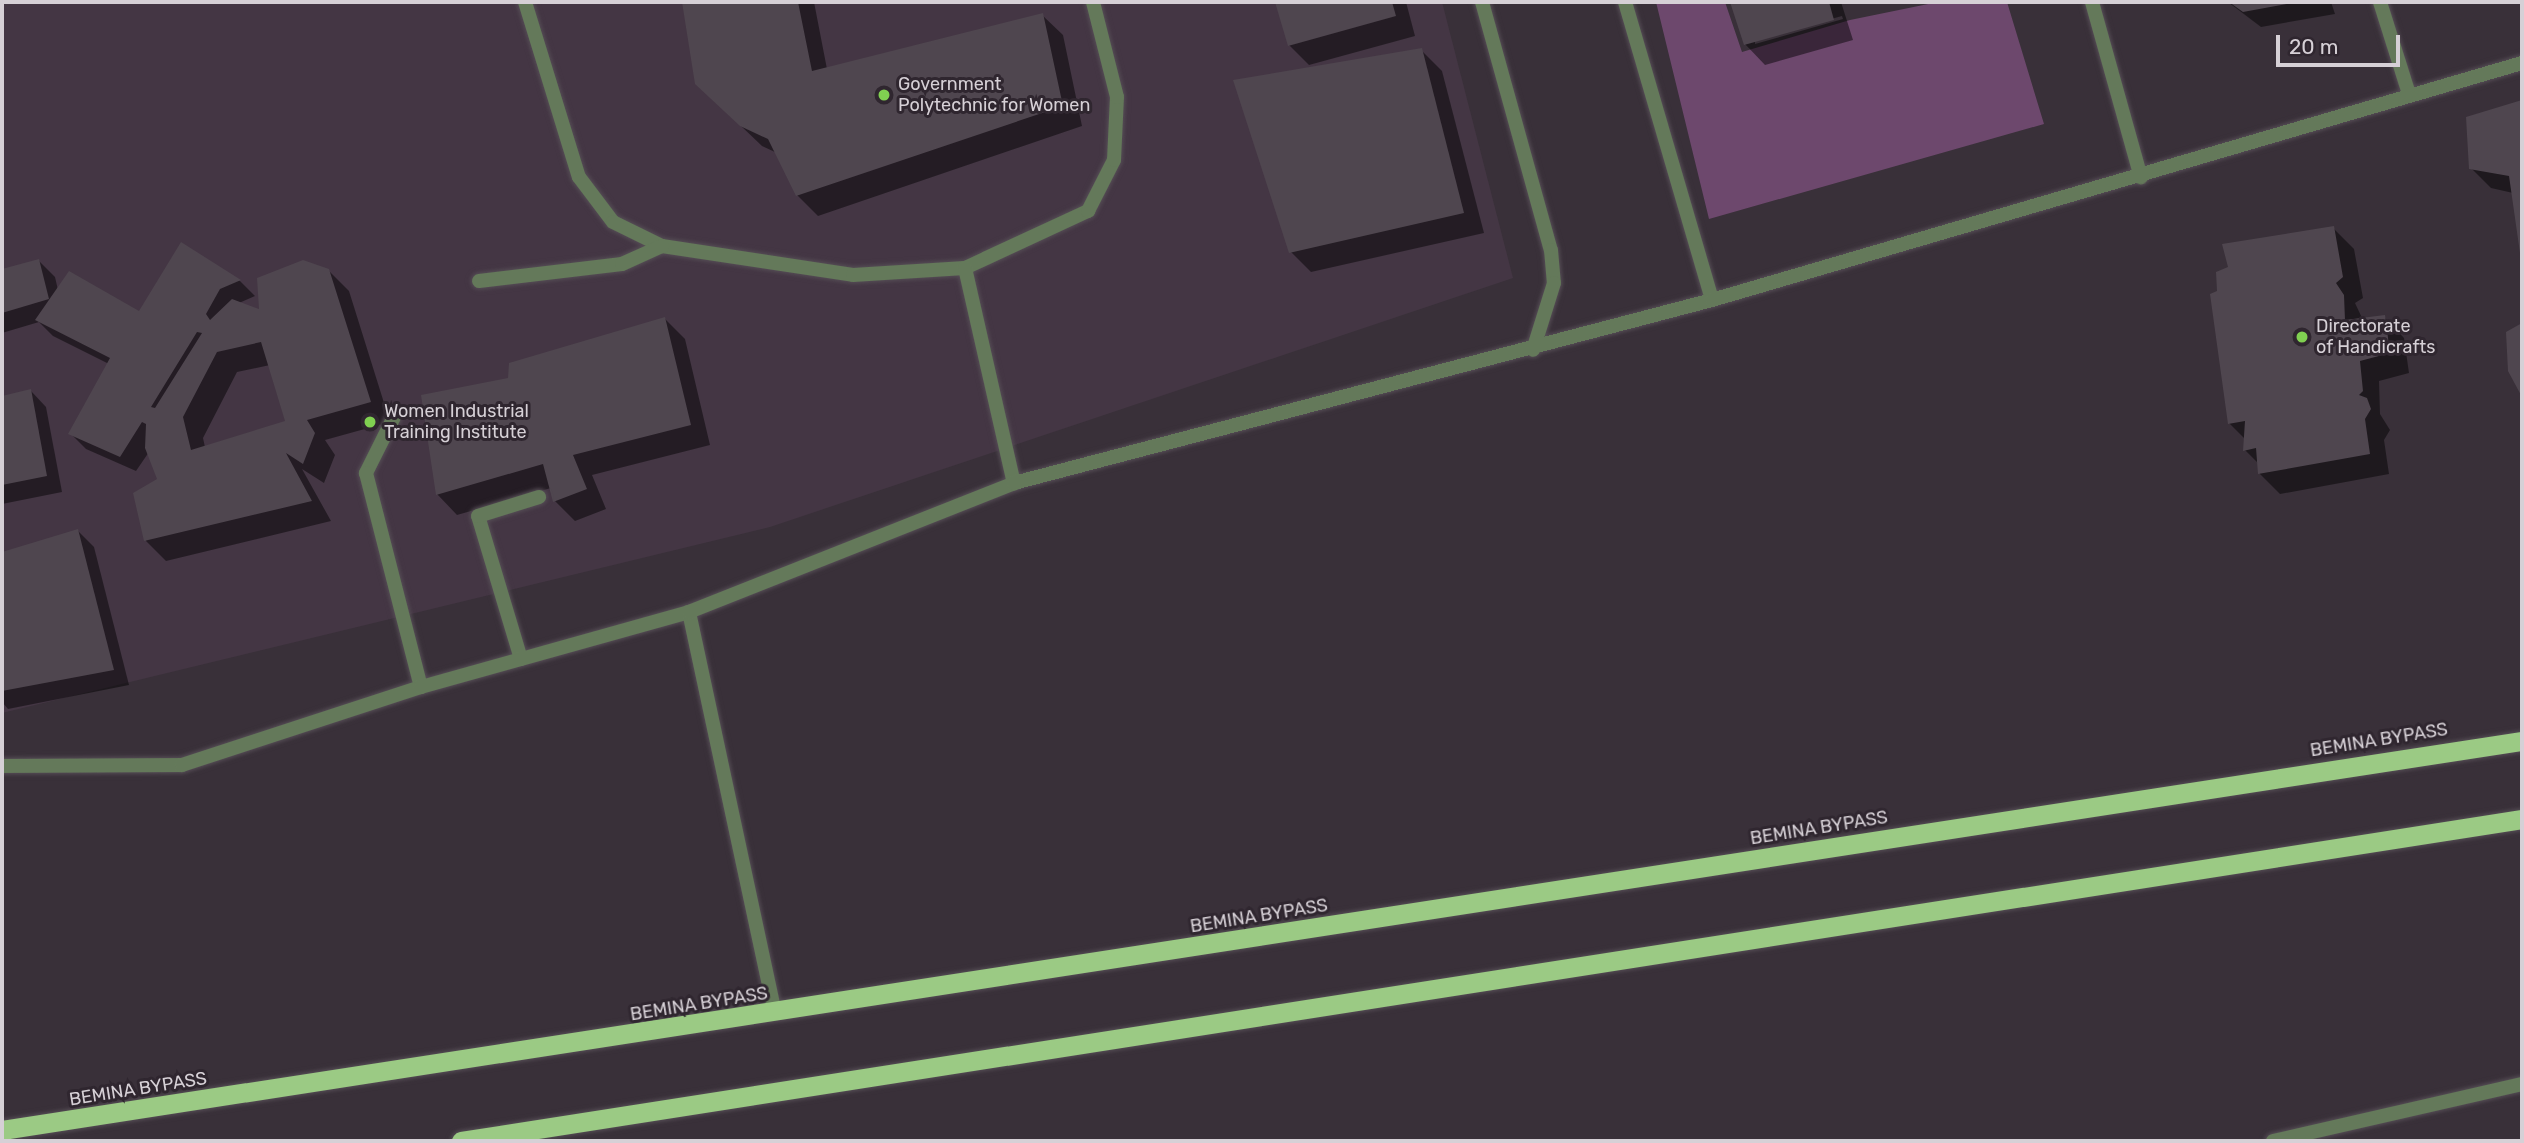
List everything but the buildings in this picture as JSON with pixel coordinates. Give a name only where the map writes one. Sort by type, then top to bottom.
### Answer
[{"type":"highway","name":"BEMINA BYPASS","points":[[2,1130],[775,1013],[2522,741]]},
{"type":"highway","points":[[467,1141],[2522,819]]},
{"type":"street","points":[[525,2],[579,177],[613,222],[662,246],[853,275],[965,268],[1088,211],[1114,160],[1117,97],[1093,2]]},
{"type":"street","points":[[1482,2],[1551,250],[1554,284],[1532,350]]},
{"type":"street","points":[[1625,2],[1712,300]]},
{"type":"street","points":[[2092,2],[2141,177]]},
{"type":"street","points":[[2380,2],[2409,94]]},
{"type":"street","points":[[2,766],[182,765],[421,687],[689,612],[1014,483],[1532,350],[1712,300],[2141,177],[2409,94],[2522,63]]},
{"type":"street","points":[[479,281],[622,264],[662,246]]},
{"type":"street","points":[[965,268],[1014,483]]},
{"type":"street","points":[[394,417],[366,473],[421,687]]},
{"type":"street","points":[[521,659],[478,516],[539,498]]},
{"type":"street","points":[[689,612],[775,1013]]},
{"type":"street","points":[[2273,1141],[2522,1084]]},
{"type":"shaded area","points":[[2,2],[1442,2],[1513,278],[770,527],[2,713]]},
{"type":"shaded area","points":[[1656,2],[1725,2],[1742,52],[1850,20],[1938,2],[2007,2],[2044,124],[1709,219]]},
{"type":"place","name":"Government Polytechnic for Women","points":[[884,95]]},
{"type":"place","name":"Directorate of Handicrafts","points":[[2302,337]]},
{"type":"place","name":"Women Industrial Training Institute","points":[[370,422]]}]
